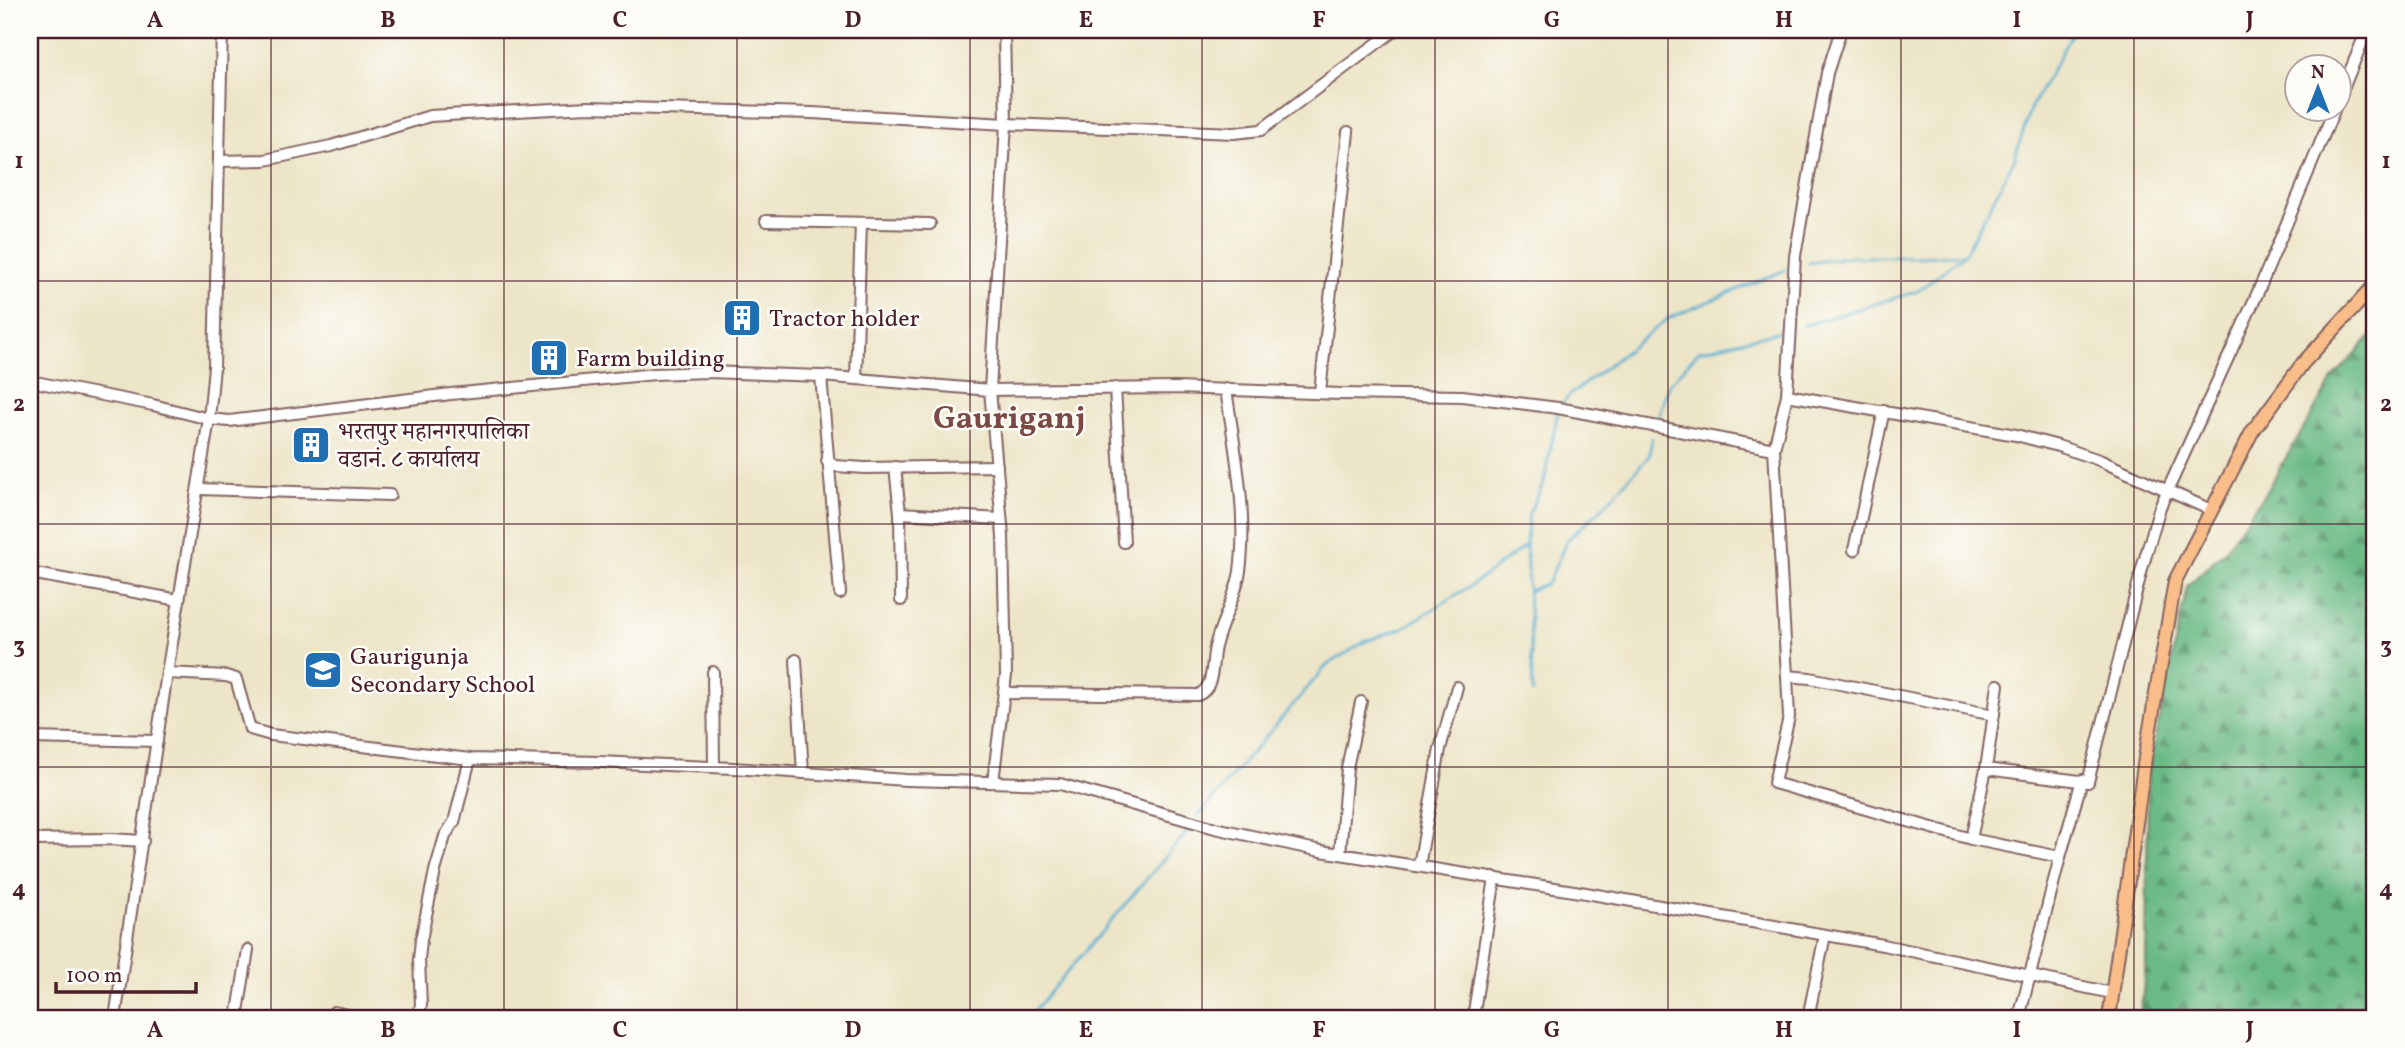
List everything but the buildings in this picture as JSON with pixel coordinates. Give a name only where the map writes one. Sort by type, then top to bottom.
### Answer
[{"type":"main road","points":[[2109,1018],[2145,758],[2175,580],[2263,415],[2303,363],[2375,285]]},
{"type":"street","points":[[115,1018],[167,673],[209,419],[214,366],[222,30]]},
{"type":"street","points":[[993,782],[1006,675],[1002,519],[990,390],[1006,124],[1004,30]]},
{"type":"street","points":[[219,161],[265,160],[331,146],[430,116],[588,107],[750,111],[1234,133],[1261,130],[1395,30]]},
{"type":"street","points":[[1841,30],[1827,73],[1795,256],[1787,395],[1774,449],[1789,717],[1774,783],[1971,839],[2060,858]]},
{"type":"street","points":[[2352,68],[2367,30]]},
{"type":"street","points":[[1986,769],[2088,782],[2143,565],[2166,490],[2258,292],[2329,122]]},
{"type":"street","points":[[1320,392],[1348,132]]},
{"type":"street","points":[[766,221],[930,224]]},
{"type":"street","points":[[856,379],[861,223]]},
{"type":"street","points":[[30,381],[229,421],[451,394],[654,374],[707,372],[821,376],[990,390],[1226,389],[1493,398],[1774,449]]},
{"type":"street","points":[[821,376],[840,593]]},
{"type":"street","points":[[1115,388],[1124,542]]},
{"type":"street","points":[[1004,693],[1198,695],[1204,692],[1209,685],[1215,646],[1240,573],[1241,560],[1241,518],[1226,389]]},
{"type":"street","points":[[1787,395],[2016,435],[2058,446],[2099,460],[2211,510]]},
{"type":"street","points":[[1854,550],[1884,411]]},
{"type":"street","points":[[827,461],[835,467],[997,466]]},
{"type":"street","points":[[895,467],[900,513],[901,600]]},
{"type":"street","points":[[198,489],[390,495]]},
{"type":"street","points":[[900,513],[1002,519]]},
{"type":"street","points":[[30,573],[179,600]]},
{"type":"street","points":[[796,660],[803,773]]},
{"type":"street","points":[[713,672],[714,767]]},
{"type":"street","points":[[167,673],[226,676],[236,679],[250,729],[260,733],[470,759],[714,767],[906,780],[1060,784],[1215,828],[1340,854],[1825,935],[2112,993]]},
{"type":"street","points":[[1787,676],[1810,678],[1994,715]]},
{"type":"street","points":[[1971,839],[1986,769],[1998,685]]},
{"type":"street","points":[[1419,866],[1440,748],[1457,687]]},
{"type":"street","points":[[1340,854],[1347,768],[1361,702]]},
{"type":"street","points":[[30,738],[157,741]]},
{"type":"street","points":[[417,1018],[421,1005],[421,940],[435,871],[446,836],[454,822],[470,759]]},
{"type":"street","points":[[2019,1018],[2082,780]]},
{"type":"street","points":[[30,840],[143,841]]},
{"type":"street","points":[[1473,1018],[1495,878]]},
{"type":"street","points":[[1808,1018],[1825,935]]},
{"type":"street","points":[[237,1018],[248,950]]},
{"type":"street","points":[[334,1012],[362,1018]]},
{"type":"green space","points":[[2375,332],[2375,1018],[2140,1018],[2146,965],[2148,771],[2187,586],[2224,551],[2265,493],[2334,377]]},
{"type":"waterway","points":[[1802,326],[1918,291],[1965,254],[2014,160],[2031,107],[2074,30]]},
{"type":"waterway","points":[[1809,263],[1847,257],[1965,254]]},
{"type":"waterway","points":[[1561,405],[1570,395],[1669,318],[1790,268]]},
{"type":"waterway","points":[[1656,423],[1669,384],[1699,351],[1786,330]]},
{"type":"waterway","points":[[1533,693],[1526,545],[1529,513],[1544,482],[1558,411]]},
{"type":"waterway","points":[[1529,591],[1548,583],[1567,540],[1600,510],[1649,456],[1652,438]]},
{"type":"waterway","points":[[1198,816],[1327,665],[1366,641],[1403,628],[1472,585],[1526,545]]},
{"type":"waterway","points":[[1028,1018],[1192,826]]},
{"type":"place","name":"Tractor holder","points":[[742,318]]},
{"type":"place","name":"Farm building","points":[[549,358]]},
{"type":"place","name":"भरतपुर महानगरपालिका वडानं. ८ कार्यालय","points":[[311,445]]},
{"type":"place","name":"Gaurigunja Secondary School","points":[[323,670]]},
{"type":"district","name":"Gauriganj","points":[[1009,417]]}]
